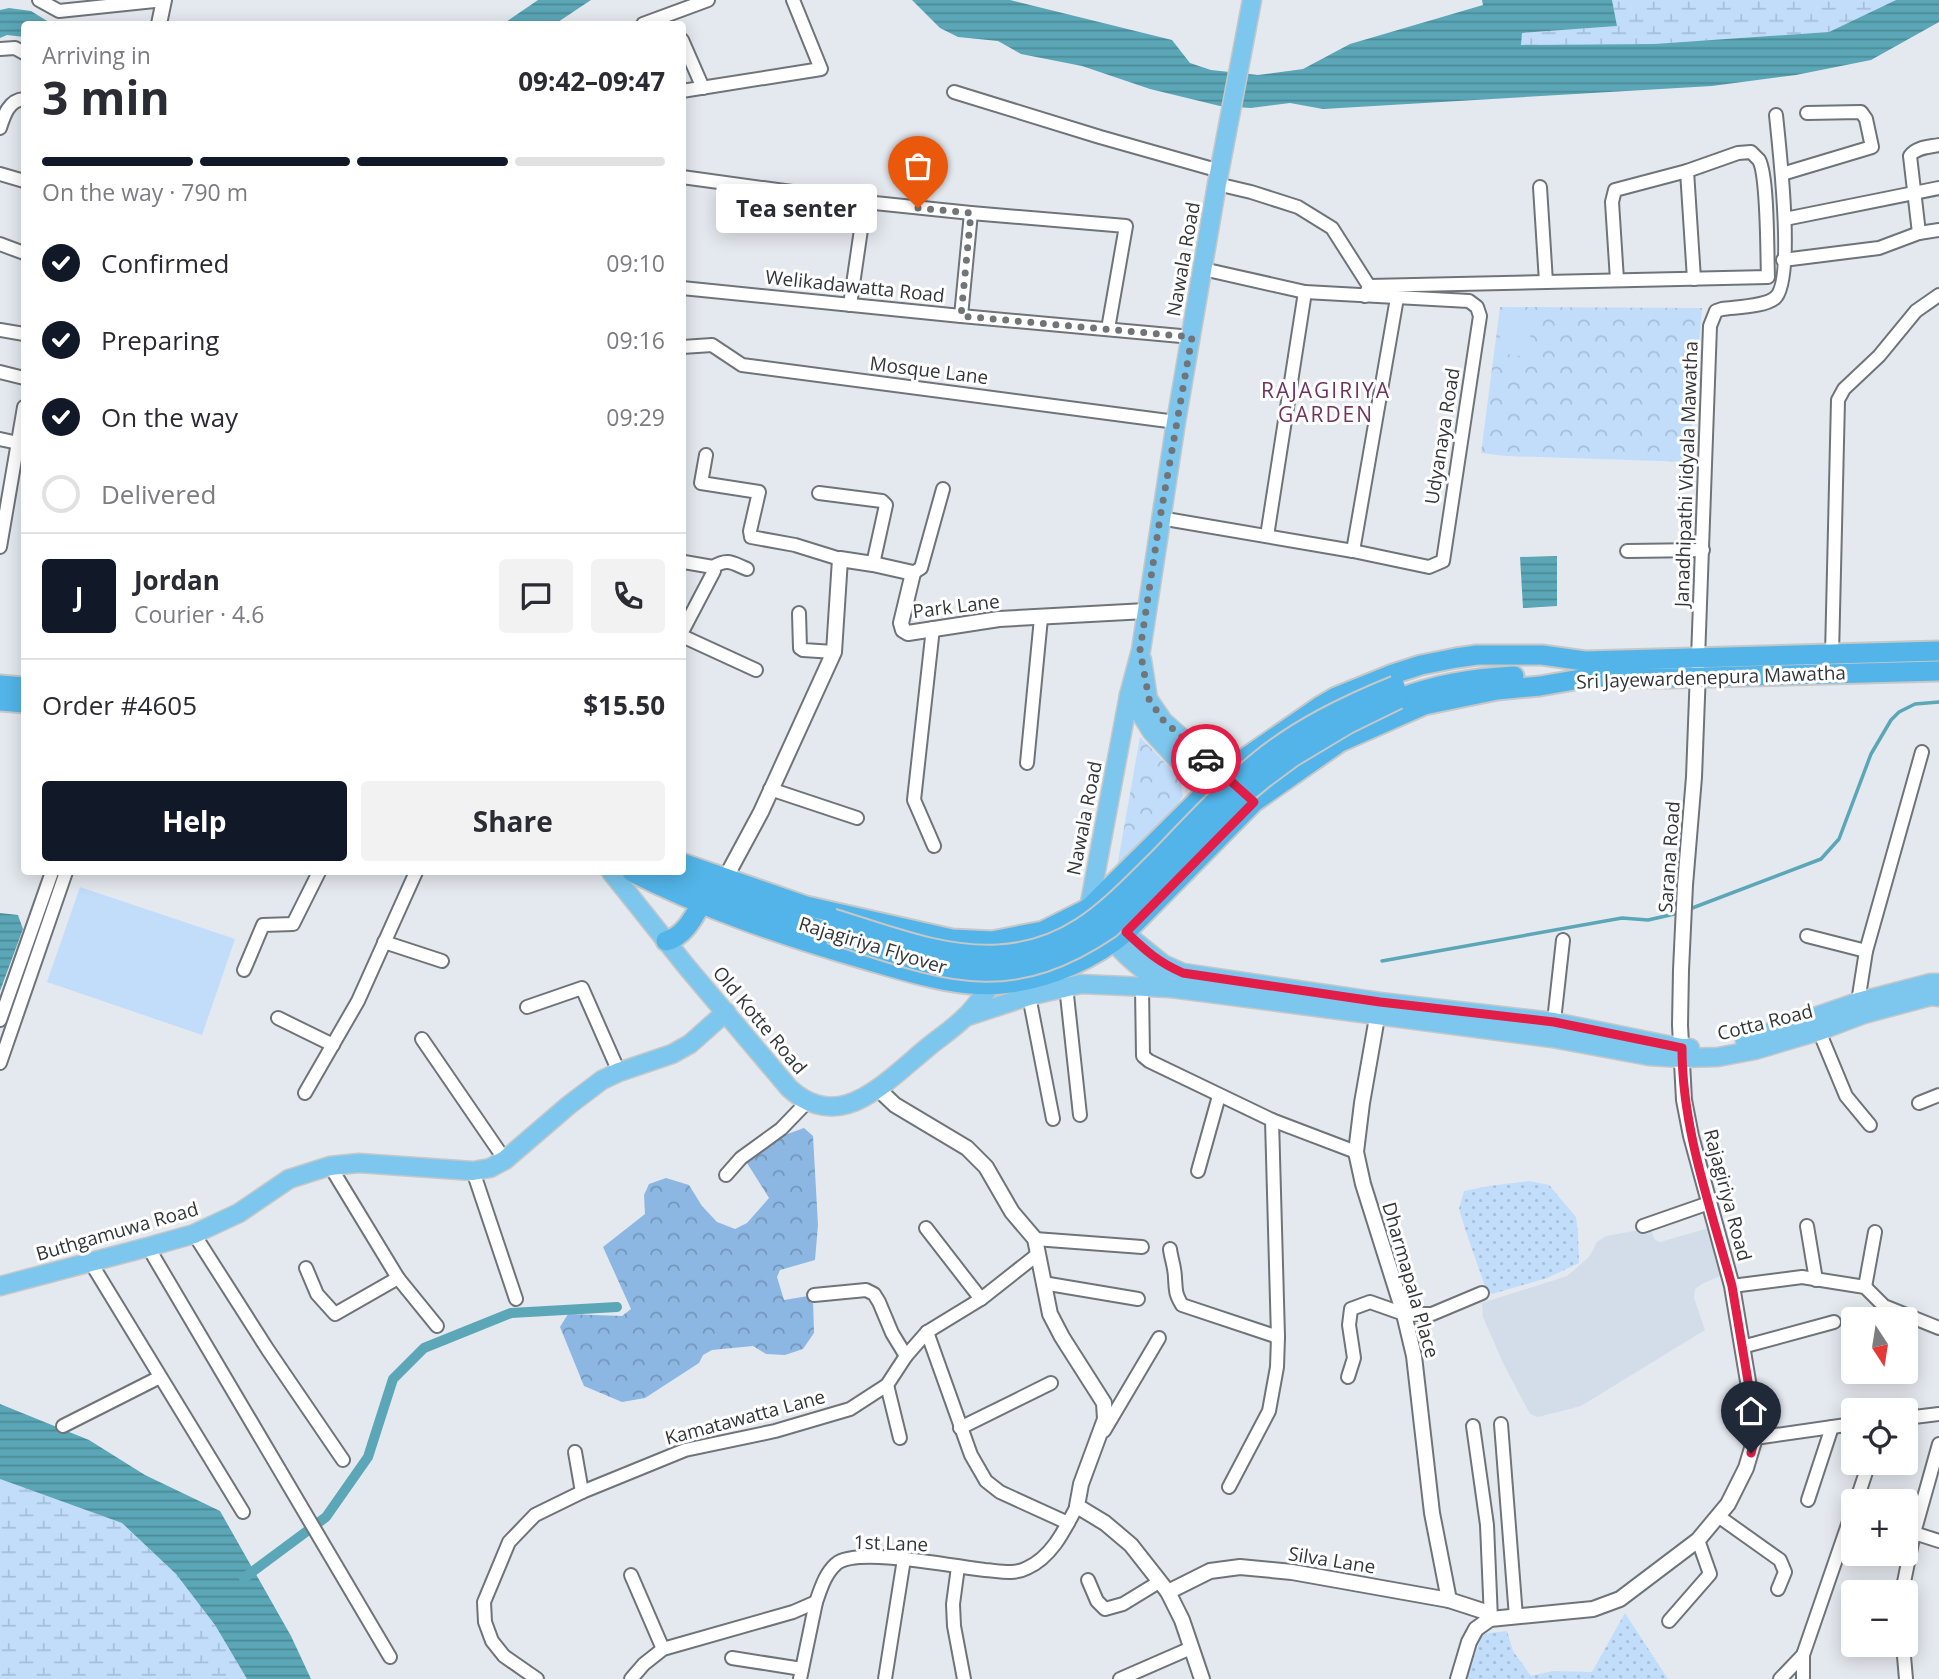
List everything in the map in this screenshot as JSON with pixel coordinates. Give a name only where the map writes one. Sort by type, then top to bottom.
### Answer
[{"type":"highway","name":"Sri Jayewardenepura Mawatha","points":[[1698,668],[1832,655],[1939,651]]},
{"type":"highway","name":"Sri Jayewardenepura Mawatha","points":[[686,864],[806,906],[952,939],[992,941],[1043,931],[1089,908],[1224,775],[1245,758],[1319,707],[1374,680],[1421,665],[1486,655],[1542,654],[1589,669],[1939,671]]},
{"type":"highway","name":"Rajagiriya Flyover","points":[[686,874],[938,950],[987,955],[1022,951],[1062,940],[1104,912],[1242,776],[1280,746],[1337,712],[1395,686],[1444,672],[1491,665],[1589,669]]},
{"type":"highway","name":"Sri Jayewardenepura Mawatha","points":[[657,879],[701,904],[804,941],[909,972],[956,982],[1002,984],[1067,968],[1120,937],[1237,817],[1254,802],[1340,742],[1424,705],[1497,690],[1540,686],[1589,669]]},
{"type":"highway","name":"Rajagiriya Flyover","points":[[657,879],[926,963],[978,972],[1013,970],[1071,952],[1110,928],[1237,800],[1292,757],[1347,724],[1410,694],[1464,681],[1589,669]]},
{"type":"highway","points":[[0,685],[21,687]]},
{"type":"highway","points":[[0,701],[21,703]]},
{"type":"highway","points":[[1319,707],[1282,744],[1282,754],[1292,760],[1340,742]]},
{"type":"highway","points":[[666,941],[682,932],[701,904]]},
{"type":"main road","name":"Nawala Road","points":[[1089,908],[1140,650],[1176,422],[1252,0]]},
{"type":"main road","name":"Nawala Road","points":[[1140,650],[1149,699],[1163,720],[1254,802]]},
{"type":"main road","points":[[1129,695],[1152,732],[1237,817]]},
{"type":"main road","name":"Old Kotte Road","points":[[613,875],[789,1088],[807,1102],[829,1107],[857,1101],[965,1017],[1002,984]]},
{"type":"main road","points":[[644,914],[643,896],[657,879]]},
{"type":"main road","name":"Cotta Road","points":[[1089,908],[1120,937],[1154,978],[1175,983],[1553,1030],[1649,1056],[1682,1053],[1718,1057],[1861,1008],[1931,996],[1939,997]]},
{"type":"main road","name":"Old Kotte Road","points":[[965,1017],[1029,996],[1074,985],[1142,988],[1175,983]]},
{"type":"main road","name":"Cotta Road","points":[[1772,1039],[1819,1031],[1897,991],[1939,983]]},
{"type":"main road","points":[[1002,984],[1074,985]]},
{"type":"main road","name":"Buthgamuwa Road","points":[[0,1286],[194,1234],[239,1213],[289,1179],[330,1167],[359,1163],[473,1171],[490,1168],[505,1160],[601,1080],[672,1054],[696,1039],[726,1013]]},
{"type":"street","points":[[39,0],[59,11],[164,0],[160,21]]},
{"type":"street","points":[[674,19],[708,0]]},
{"type":"street","points":[[686,90],[821,69],[793,0]]},
{"type":"street","points":[[0,49],[15,48],[21,51]]},
{"type":"street","points":[[686,49],[703,88]]},
{"type":"street","points":[[954,92],[1100,137],[1298,207],[1332,228],[1367,291],[1546,282],[1768,277],[1765,197],[1759,159],[1751,152],[1738,153],[1688,172],[1615,190],[1612,202],[1617,280]]},
{"type":"street","points":[[0,128],[9,106],[21,100]]},
{"type":"street","points":[[1782,174],[1872,147],[1866,118],[1861,112],[1807,113]]},
{"type":"street","name":"Janadhipathi Vidyala Mawatha","points":[[1698,668],[1710,326],[1716,312],[1721,309],[1762,304],[1775,298],[1782,287],[1785,219],[1776,115]]},
{"type":"street","points":[[1919,233],[1910,156],[1919,149],[1939,145]]},
{"type":"street","points":[[1688,172],[1694,279]]},
{"type":"street","points":[[0,174],[21,180]]},
{"type":"street","points":[[686,178],[865,202],[1126,226],[1108,328]]},
{"type":"street","points":[[1540,187],[1546,282]]},
{"type":"street","points":[[1785,219],[1939,188]]},
{"type":"street","points":[[850,305],[865,202]]},
{"type":"street","points":[[961,316],[971,213]]},
{"type":"street","points":[[1783,260],[1879,248],[1919,233],[1939,230]]},
{"type":"street","points":[[0,244],[21,252]]},
{"type":"street","name":"Udyanaya Road","points":[[1160,518],[1429,566],[1443,561],[1480,316],[1476,307],[1469,301],[1397,298],[1367,291],[1305,292],[1203,269]]},
{"type":"street","name":"Welikadawatta Road","points":[[686,288],[1192,337]]},
{"type":"street","points":[[1266,536],[1305,292]]},
{"type":"street","points":[[1832,655],[1838,400],[1844,389],[1879,356],[1916,311],[1939,295]]},
{"type":"street","points":[[1353,551],[1397,298]]},
{"type":"street","points":[[0,330],[21,334]]},
{"type":"street","name":"Mosque Lane","points":[[686,346],[712,345],[742,365],[1176,422]]},
{"type":"street","points":[[0,372],[21,377]]},
{"type":"street","points":[[0,547],[21,425]]},
{"type":"street","points":[[0,439],[18,443]]},
{"type":"street","name":"Park Lane","points":[[706,455],[701,483],[759,492],[751,537],[795,545],[840,559],[913,573],[901,623],[908,633],[999,619],[1146,611]]},
{"type":"street","points":[[913,573],[921,568],[943,489]]},
{"type":"street","points":[[819,493],[882,501],[886,505],[873,564]]},
{"type":"street","points":[[1627,551],[1703,550]]},
{"type":"street","points":[[726,877],[761,812],[834,652],[840,559]]},
{"type":"street","points":[[686,562],[713,567],[727,561],[747,569]]},
{"type":"street","points":[[686,626],[714,571],[713,567]]},
{"type":"street","points":[[799,613],[800,648],[834,652]]},
{"type":"street","points":[[1027,763],[1041,618]]},
{"type":"street","points":[[933,628],[914,800],[934,846]]},
{"type":"street","points":[[686,636],[756,670]]},
{"type":"street","name":"Sarana Road","points":[[1682,1053],[1680,1025],[1683,926],[1694,777],[1698,668]]},
{"type":"street","points":[[1861,1008],[1866,951],[1922,752]]},
{"type":"street","points":[[770,789],[857,818]]},
{"type":"street","points":[[0,1020],[51,875]]},
{"type":"street","points":[[1,1059],[65,875]]},
{"type":"street","points":[[244,970],[263,925],[293,924],[318,875]]},
{"type":"street","points":[[305,1093],[358,1001],[415,875]]},
{"type":"street","points":[[1807,936],[1866,951]]},
{"type":"street","points":[[1553,1030],[1563,940]]},
{"type":"street","points":[[384,942],[442,961]]},
{"type":"street","points":[[1074,985],[1080,1115]]},
{"type":"street","points":[[527,1007],[582,988],[619,1072]]},
{"type":"street","points":[[1142,988],[1143,1056],[1149,1061],[1272,1120],[1356,1152]]},
{"type":"street","points":[[1029,996],[1053,1119]]},
{"type":"street","name":"Dharmapala Place","points":[[1379,1008],[1356,1152],[1414,1356],[1432,1513],[1449,1600]]},
{"type":"street","points":[[278,1018],[333,1045]]},
{"type":"street","points":[[1819,1031],[1846,1096],[1870,1125]]},
{"type":"street","points":[[422,1039],[505,1160]]},
{"type":"street","name":"Rajagiriya Road","points":[[1490,1619],[1593,1609],[1620,1599],[1699,1540],[1728,1504],[1755,1438],[1732,1286],[1691,1136],[1684,1100],[1682,1053]]},
{"type":"street","points":[[877,1088],[895,1105],[967,1147],[986,1167],[1012,1212],[1035,1239],[1050,1314],[1104,1403],[1105,1419],[1081,1484],[1077,1506],[1105,1523],[1131,1545],[1163,1587],[1182,1620],[1202,1679]]},
{"type":"street","points":[[1919,1103],[1939,1095]]},
{"type":"street","points":[[1198,1171],[1219,1096]]},
{"type":"street","points":[[726,1175],[741,1158],[781,1129],[807,1102]]},
{"type":"street","points":[[1229,1487],[1269,1411],[1278,1367],[1272,1120]]},
{"type":"street","points":[[330,1167],[398,1278],[437,1326]]},
{"type":"street","points":[[473,1171],[516,1299]]},
{"type":"street","points":[[1643,1226],[1709,1203]]},
{"type":"street","points":[[1807,1226],[1816,1280]]},
{"type":"street","points":[[926,1228],[981,1299]]},
{"type":"street","points":[[1864,1287],[1875,1233]]},
{"type":"street","points":[[194,1234],[343,1460]]},
{"type":"street","points":[[1035,1239],[1142,1247]]},
{"type":"street","points":[[148,1247],[390,1657]]},
{"type":"street","points":[[1170,1249],[1174,1288],[1182,1305],[1278,1337]]},
{"type":"street","name":"Kamatawatta Lane","points":[[537,1679],[505,1657],[492,1641],[485,1622],[484,1602],[509,1542],[535,1515],[582,1492],[685,1450],[775,1431],[850,1409],[887,1385],[906,1356],[927,1332],[981,1299],[1038,1254]]},
{"type":"street","points":[[91,1263],[243,1512]]},
{"type":"street","points":[[306,1268],[317,1294],[335,1314],[398,1278]]},
{"type":"street","points":[[1732,1286],[1802,1277],[1864,1287],[1884,1306],[1939,1328]]},
{"type":"street","points":[[1043,1283],[1138,1299]]},
{"type":"street","points":[[814,1295],[866,1290],[874,1294],[906,1356]]},
{"type":"street","points":[[1348,1377],[1354,1358],[1349,1325],[1351,1309],[1370,1302],[1404,1314],[1432,1314],[1482,1293]]},
{"type":"street","points":[[1742,1347],[1834,1322]]},
{"type":"street","points":[[927,1332],[960,1428],[986,1481],[1000,1492],[1068,1523]]},
{"type":"street","points":[[1098,1441],[1158,1338]]},
{"type":"street","points":[[63,1426],[160,1377]]},
{"type":"street","points":[[960,1428],[1051,1383]]},
{"type":"street","points":[[887,1385],[900,1438]]},
{"type":"street","points":[[1918,1417],[1939,1414]]},
{"type":"street","points":[[1501,1424],[1516,1617]]},
{"type":"street","points":[[1458,1679],[1469,1642],[1476,1629],[1490,1619],[1487,1525],[1474,1426]]},
{"type":"street","points":[[1755,1438],[1841,1426]]},
{"type":"street","points":[[1808,1500],[1832,1427]]},
{"type":"street","points":[[1918,1519],[1939,1444]]},
{"type":"street","points":[[575,1452],[582,1492]]},
{"type":"street","name":"1st Lane","points":[[816,1602],[825,1579],[838,1563],[854,1557],[904,1559],[1010,1572],[1027,1568],[1051,1550],[1077,1506]]},
{"type":"street","points":[[1718,1516],[1780,1560],[1785,1572],[1778,1589]]},
{"type":"street","points":[[1918,1534],[1939,1541]]},
{"type":"street","points":[[1669,1621],[1710,1574],[1699,1540]]},
{"type":"street","points":[[1803,1679],[1803,1655],[1841,1545]]},
{"type":"street","points":[[885,1679],[904,1559]]},
{"type":"street","points":[[958,1567],[953,1604],[954,1626],[964,1679]]},
{"type":"street","name":"Silva Lane","points":[[1163,1587],[1210,1571],[1240,1567],[1292,1572],[1449,1600],[1483,1611],[1490,1619]]},
{"type":"street","points":[[631,1575],[663,1649]]},
{"type":"street","points":[[1088,1580],[1097,1601],[1105,1609],[1163,1587]]},
{"type":"street","points":[[631,1679],[663,1649],[793,1612],[816,1602]]},
{"type":"street","points":[[732,1658],[801,1674],[816,1602]]},
{"type":"street","points":[[1120,1679],[1191,1648]]},
{"type":"street","points":[[1780,1679],[1803,1655]]},
{"type":"street","points":[[1904,1657],[1906,1679]]},
{"type":"shaded area","points":[[538,0],[591,0],[560,21],[507,21]]},
{"type":"shaded area","points":[[912,0],[1010,0],[1172,40],[1190,63],[1211,70],[1258,75],[1303,69],[1350,44],[1483,5],[1482,0],[1612,0],[1617,26],[1522,33],[1521,45],[1654,44],[1829,32],[1896,0],[1939,0],[1939,22],[1871,60],[1796,75],[1712,86],[1323,109],[1290,103],[1251,108],[1220,106],[1150,89],[1082,66],[1021,54],[998,41],[958,37],[940,28]]},
{"type":"shaded area","points":[[9,8],[31,11],[47,21],[21,21],[21,37],[7,35],[0,38],[0,10]]},
{"type":"shaded area","points":[[1557,556],[1557,606],[1523,608],[1520,557]]},
{"type":"shaded area","points":[[0,913],[18,915],[23,929],[0,991]]},
{"type":"shaded area","points":[[1712,1227],[1723,1270],[1720,1276],[1695,1289],[1694,1298],[1705,1330],[1581,1406],[1538,1417],[1530,1414],[1483,1317],[1482,1303],[1567,1276],[1589,1257],[1597,1242],[1606,1236],[1650,1228],[1655,1240],[1660,1242]]},
{"type":"shaded area","points":[[0,1404],[89,1440],[145,1475],[220,1511],[291,1636],[311,1679],[247,1679],[215,1625],[176,1574],[122,1523],[0,1479]]},
{"type":"green space","points":[[1612,0],[1896,0],[1829,32],[1654,44],[1520,45],[1522,33],[1617,26]]},
{"type":"green space","points":[[1500,307],[1702,308],[1689,462],[1481,453]]},
{"type":"green space","points":[[1503,307],[1534,312],[1527,357],[1498,353]]},
{"type":"green space","points":[[1140,737],[1180,778],[1183,796],[1116,873]]},
{"type":"green space","points":[[80,887],[235,939],[202,1035],[47,982]]},
{"type":"green space","points":[[804,1128],[813,1136],[818,1225],[815,1260],[780,1270],[777,1277],[784,1300],[808,1296],[813,1299],[814,1333],[803,1349],[785,1355],[766,1354],[753,1346],[712,1350],[703,1355],[699,1363],[645,1398],[622,1402],[584,1386],[560,1327],[568,1314],[622,1316],[631,1309],[603,1247],[645,1214],[644,1195],[649,1184],[666,1178],[689,1185],[702,1206],[717,1222],[735,1229],[747,1223],[769,1198],[747,1163],[752,1147]]},
{"type":"green space","points":[[1529,1181],[1549,1185],[1576,1217],[1579,1263],[1547,1278],[1492,1294],[1486,1289],[1459,1209],[1464,1191]]},
{"type":"green space","points":[[0,1479],[122,1523],[176,1574],[215,1625],[247,1679],[0,1679]]},
{"type":"green space","points":[[1625,1613],[1668,1679],[1467,1679],[1482,1634],[1507,1631],[1513,1651],[1531,1676],[1553,1671],[1592,1672]]},
{"type":"waterway","points":[[1687,910],[1821,859],[1839,839],[1871,754],[1891,720],[1899,712],[1915,704],[1939,702]]},
{"type":"waterway","points":[[1382,961],[1622,918],[1648,920],[1679,913]]},
{"type":"waterway","points":[[244,1578],[326,1517],[368,1457],[393,1379],[424,1348],[511,1313],[617,1307]]},
{"type":"way so far","points":[[918,208],[971,213],[961,316],[1192,337],[1140,650],[1149,699],[1163,720],[1206,759]]},
{"type":"place","name":"Tea senter","points":[[918,208]]},
{"type":"district","name":"RAJAGIRIYA GARDEN","points":[[1326,402]]},
{"type":"route","points":[[1206,759],[1254,802],[1126,932],[1163,964],[1183,973],[1380,1002],[1554,1022],[1682,1048],[1684,1100],[1691,1136],[1732,1286],[1752,1405],[1755,1438],[1751,1453]]}]
